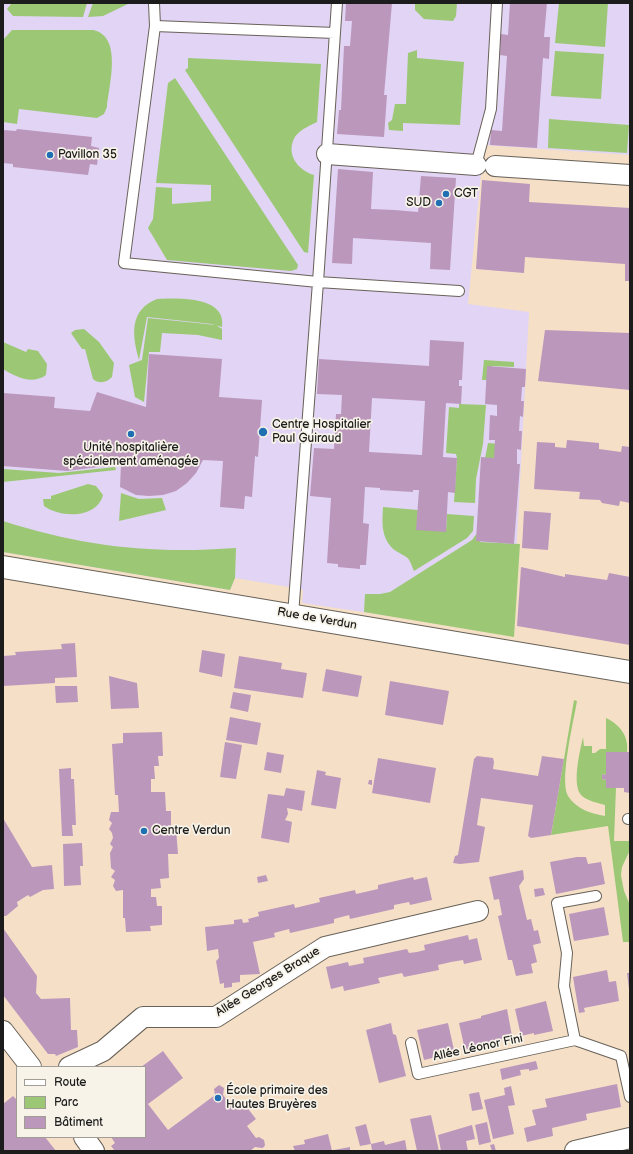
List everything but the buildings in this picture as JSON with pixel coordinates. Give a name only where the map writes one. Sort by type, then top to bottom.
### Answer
[{"type":"street","points":[[327,154],[630,175]]},
{"type":"street","name":"Rue de Verdun","points":[[3,567],[630,672]]},
{"type":"street","name":"Allée Georges Braque","points":[[71,1066],[103,1051],[143,1018],[216,1017],[325,947],[478,911]]},
{"type":"street","points":[[3,1031],[30,1066]]},
{"type":"street","points":[[85,1138],[94,1151]]},
{"type":"street","points":[[575,1151],[630,1138]]},
{"type":"lane","points":[[154,3],[155,26],[124,263],[318,282],[459,291]]},
{"type":"lane","points":[[293,615],[337,3]]},
{"type":"lane","points":[[485,165],[491,109],[497,3]]},
{"type":"lane","points":[[155,26],[335,33]]},
{"type":"lane","points":[[596,896],[557,903],[567,953],[564,986],[575,1040],[621,1056],[630,1097]]},
{"type":"lane","name":"Allée Léonor Fini","points":[[411,1043],[418,1074],[575,1040]]},
{"type":"shaded area","name":"Centre Hospitalier Paul Guiraud","points":[[3,3],[630,3],[630,155],[484,145],[468,304],[529,312],[512,634],[302,603],[303,590],[235,578],[230,590],[3,552]]},
{"type":"green space","points":[[12,3],[87,3],[83,17],[13,16],[7,9]]},
{"type":"green space","points":[[93,3],[130,3],[103,16],[88,17]]},
{"type":"green space","points":[[415,3],[457,3],[456,16],[453,21],[424,19],[415,10]]},
{"type":"green space","points":[[559,3],[608,3],[605,47],[555,43]]},
{"type":"green space","points":[[12,30],[93,30],[102,34],[108,41],[112,62],[107,107],[104,114],[97,118],[19,109],[17,124],[3,122],[3,40]]},
{"type":"green space","points":[[417,50],[417,58],[464,62],[460,125],[403,123],[403,131],[389,130],[388,123],[392,120],[395,104],[406,104],[408,53]]},
{"type":"green space","points":[[555,51],[604,54],[601,99],[551,96]]},
{"type":"green space","points":[[188,58],[321,64],[317,122],[303,129],[297,134],[293,141],[292,147],[293,158],[296,162],[304,170],[314,175],[308,253],[304,252],[185,70],[188,68]]},
{"type":"green space","points":[[175,78],[298,265],[297,269],[291,271],[167,260],[148,228],[153,219],[156,187],[172,188],[172,204],[211,201],[211,185],[156,183],[168,83]]},
{"type":"green space","points":[[549,119],[629,125],[627,153],[548,148]]},
{"type":"green space","points":[[157,299],[188,299],[209,304],[217,309],[221,317],[222,327],[212,324],[147,317],[139,360],[134,333],[137,317],[141,310]]},
{"type":"green space","points":[[148,318],[216,325],[222,329],[222,340],[198,335],[162,333],[160,352],[149,352],[144,402],[135,397],[129,365],[142,360]]},
{"type":"green space","points":[[84,329],[99,342],[114,363],[112,377],[105,382],[98,382],[93,379],[85,349],[82,349],[71,333],[75,330]]},
{"type":"green space","points":[[3,342],[26,352],[28,349],[38,351],[47,364],[46,375],[41,378],[30,380],[13,375],[3,369]]},
{"type":"green space","points":[[484,360],[514,362],[514,367],[492,366],[491,380],[482,380]]},
{"type":"green space","points":[[459,404],[486,405],[483,444],[476,479],[475,503],[454,502],[457,458],[456,454],[446,453],[449,407],[459,408]]},
{"type":"green space","points":[[488,443],[500,444],[500,460],[482,474]]},
{"type":"green space","points":[[115,467],[116,470],[3,482],[3,469],[59,473]]},
{"type":"green space","points":[[88,484],[96,486],[103,495],[94,509],[77,514],[68,514],[59,513],[44,506],[43,499],[51,499],[51,496]]},
{"type":"green space","points":[[121,493],[139,499],[162,498],[166,510],[119,521]]},
{"type":"green space","points":[[383,507],[418,510],[446,531],[447,514],[474,516],[473,531],[467,538],[414,571],[408,558],[391,547],[385,537],[382,520]]},
{"type":"green space","points":[[482,516],[480,542],[520,544],[514,637],[364,612],[365,594],[390,592],[472,540],[478,532]]},
{"type":"green space","points":[[3,521],[33,530],[90,543],[146,549],[175,550],[236,548],[235,578],[230,590],[3,552]]},
{"type":"green space","points":[[574,700],[577,701],[568,750],[565,777],[568,796],[571,801],[580,808],[605,816],[605,805],[593,802],[582,796],[577,785],[577,768],[583,737],[584,746],[592,746],[592,753],[595,753],[600,749],[606,749],[606,718],[619,728],[627,741],[627,752],[606,752],[606,775],[602,774],[602,779],[606,780],[616,788],[614,841],[630,841],[630,850],[622,867],[621,875],[624,891],[630,905],[630,942],[623,942],[608,826],[551,835]]},
{"type":"place","name":"Pavillon 35","points":[[50,155]]},
{"type":"place","name":"CGT","points":[[446,194]]},
{"type":"place","name":"SUD","points":[[439,203]]},
{"type":"place","name":"Centre Hospitalier Paul Guiraud","points":[[263,432]]},
{"type":"place","name":"Unité hospitalière spécialement aménagée","points":[[131,434]]},
{"type":"place","name":"Centre Verdun","points":[[144,831]]},
{"type":"place","name":"École primaire des Hautes Bruyères","points":[[218,1098]]}]
